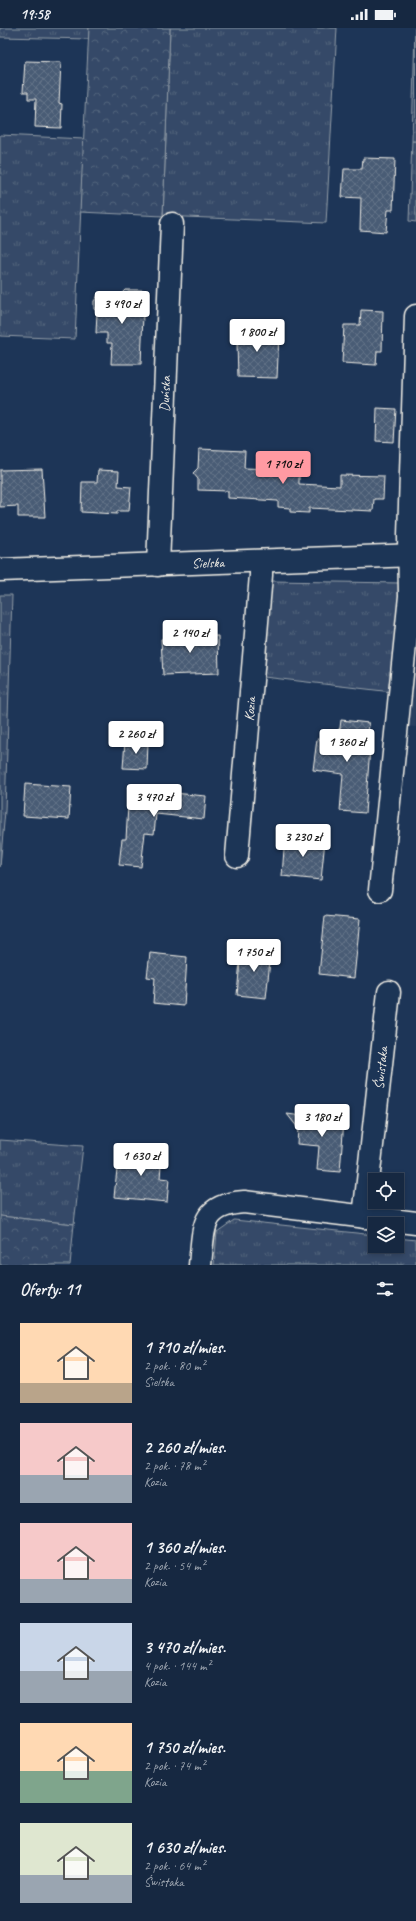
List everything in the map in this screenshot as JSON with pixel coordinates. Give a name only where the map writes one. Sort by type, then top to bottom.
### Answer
[{"type":"street","name":"Duńska","points":[[158,565],[172,224]]},
{"type":"street","points":[[380,890],[410,596],[416,316]]},
{"type":"street","name":"Sielska","points":[[0,570],[412,555]]},
{"type":"street","name":"Kozia","points":[[237,856],[261,583],[261,561]]},
{"type":"street","name":"Świstaka","points":[[364,1216],[389,992]]},
{"type":"street","points":[[200,1265],[203,1231],[209,1216],[218,1207],[229,1203],[244,1202],[416,1223]]},
{"type":"shaded area","points":[[416,621],[416,727],[404,726]]},
{"type":"green space","points":[[0,28],[89,28],[89,39],[0,37]]},
{"type":"green space","points":[[89,28],[170,28],[163,216],[80,212]]},
{"type":"green space","points":[[170,28],[337,28],[326,223],[163,216]]},
{"type":"green space","points":[[415,28],[416,141],[412,141]]},
{"type":"green space","points":[[0,135],[84,139],[75,339],[0,336]]},
{"type":"green space","points":[[412,141],[416,141],[416,222],[409,221]]},
{"type":"green space","points":[[271,581],[400,583],[392,692],[264,677]]},
{"type":"green space","points":[[0,595],[12,595],[5,811],[0,867]]},
{"type":"green space","points":[[0,1140],[83,1146],[74,1224],[0,1216]]},
{"type":"green space","points":[[0,1216],[74,1224],[70,1265],[0,1265]]},
{"type":"green space","points":[[234,1220],[368,1234],[368,1253],[404,1253],[404,1239],[416,1240],[416,1265],[214,1265],[217,1232]]},
{"type":"building","points":[[25,61],[61,62],[59,103],[62,104],[61,128],[35,127],[36,99],[28,99],[28,92],[23,92]]},
{"type":"building","points":[[363,158],[395,159],[393,210],[388,210],[386,232],[360,230],[361,198],[342,197],[344,169],[362,169]]},
{"type":"building","points":[[125,290],[144,290],[141,364],[111,364],[112,343],[107,343],[107,333],[96,333],[97,312],[94,309],[94,301],[99,294],[120,295]]},
{"type":"building","points":[[361,310],[383,311],[382,351],[377,351],[376,365],[342,363],[344,325],[360,325]]},
{"type":"building","points":[[239,326],[268,327],[269,334],[279,334],[277,378],[238,377],[237,343],[239,343]]},
{"type":"building","points":[[377,408],[396,409],[394,442],[376,441]]},
{"type":"building","points":[[199,449],[245,451],[244,468],[299,470],[299,484],[340,486],[340,475],[384,476],[383,499],[374,499],[373,511],[309,508],[309,513],[290,512],[290,508],[278,507],[278,501],[228,498],[228,491],[198,490],[198,479],[193,473],[198,468]]},
{"type":"building","points":[[42,469],[45,517],[18,517],[18,506],[0,507],[0,470]]},
{"type":"building","points":[[98,470],[119,471],[118,486],[131,487],[129,511],[117,511],[117,514],[81,512],[82,482],[97,482]]},
{"type":"building","points":[[203,632],[203,636],[218,636],[219,673],[163,675],[161,639],[176,638],[175,633]]},
{"type":"building","points":[[341,720],[369,723],[367,748],[370,748],[365,813],[340,811],[343,774],[313,770],[317,739],[327,740],[340,728]]},
{"type":"building","points":[[125,741],[148,742],[147,769],[123,768]]},
{"type":"building","points":[[25,784],[71,787],[69,819],[23,816]]},
{"type":"building","points":[[129,789],[206,796],[204,819],[156,814],[154,834],[145,833],[141,867],[119,865],[122,839],[126,839]]},
{"type":"building","points":[[285,836],[325,840],[321,880],[282,876]]},
{"type":"building","points":[[325,916],[360,919],[354,978],[319,974]]},
{"type":"building","points":[[241,949],[271,952],[266,998],[237,995]]},
{"type":"building","points":[[150,953],[187,957],[184,1006],[153,1003],[155,978],[147,977]]},
{"type":"building","points":[[311,1111],[330,1113],[330,1119],[344,1120],[340,1172],[317,1170],[319,1146],[297,1144],[298,1128],[287,1114],[310,1117]]},
{"type":"building","points":[[126,1149],[162,1153],[160,1178],[169,1179],[167,1202],[114,1197],[118,1160],[124,1161]]}]
